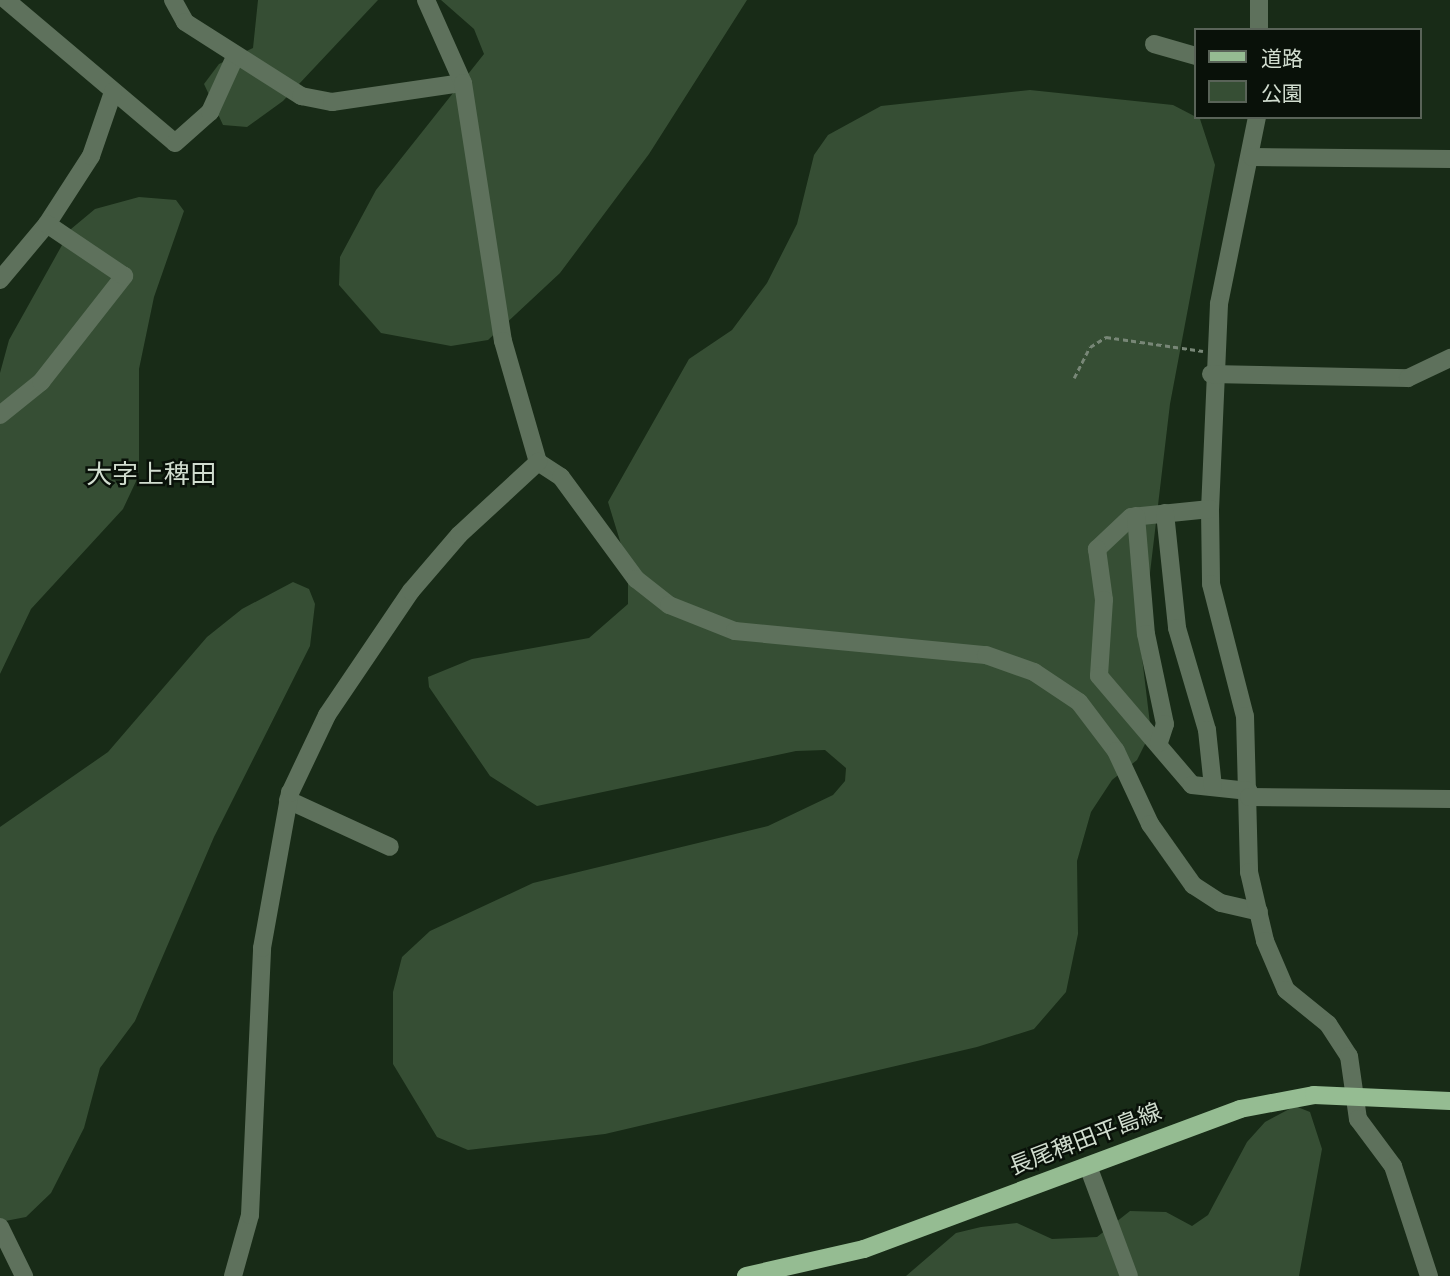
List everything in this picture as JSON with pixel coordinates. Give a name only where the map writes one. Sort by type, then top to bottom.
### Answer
[{"type":"main road","name":"長尾稗田平島線","points":[[746,1276],[864,1249],[1240,1109],[1352,1094],[1450,1101]]},
{"type":"street","points":[[6,0],[175,143],[183,142],[211,112],[234,58]]},
{"type":"street","points":[[173,0],[185,22],[234,58],[301,96],[332,102],[463,83]]},
{"type":"street","points":[[426,0],[463,83],[503,341],[538,462],[561,477],[636,579],[703,621],[735,631],[986,655],[1034,672],[1079,702],[1116,751],[1150,824],[1194,885],[1221,903],[1259,912]]},
{"type":"street","points":[[1259,0],[1259,28]]},
{"type":"street","points":[[1154,44],[1194,56]]},
{"type":"street","points":[[0,279],[47,224],[90,156],[113,92]]},
{"type":"street","points":[[1257,119],[1211,374],[1211,584],[1245,716],[1250,872],[1259,912],[1286,990],[1328,1024],[1349,1056],[1352,1094],[1358,1119],[1393,1166],[1429,1276]]},
{"type":"street","points":[[1252,157],[1450,159]]},
{"type":"street","points":[[0,415],[41,382],[124,276],[47,224]]},
{"type":"street","points":[[1211,374],[1408,378],[1450,358]]},
{"type":"street","points":[[233,1276],[250,1215],[262,948],[288,800],[327,715],[411,591],[459,535],[538,462]]},
{"type":"street","points":[[1210,509],[1136,516],[1097,549],[1104,600],[1099,676],[1159,743],[1186,780],[1249,794],[1450,799]]},
{"type":"street","points":[[1166,513],[1177,628],[1207,730],[1213,787]]},
{"type":"street","points":[[1136,516],[1146,634],[1165,724],[1159,743]]},
{"type":"street","points":[[288,800],[390,847]]},
{"type":"street","points":[[1088,1166],[1129,1276]]},
{"type":"street","points":[[0,1227],[24,1276]]},
{"type":"path","points":[[1074,378],[1090,347],[1106,337],[1214,354]]},
{"type":"green space","points":[[258,0],[378,0],[283,101],[247,127],[223,125],[204,84],[219,64],[253,48]]},
{"type":"green space","points":[[441,0],[747,0],[649,154],[560,273],[488,340],[451,346],[381,333],[339,285],[340,257],[376,190],[484,54],[474,29]]},
{"type":"green space","points":[[1030,90],[1173,105],[1194,116],[1194,119],[1200,119],[1215,165],[1170,404],[1141,649],[1151,732],[1137,760],[1112,780],[1091,812],[1077,861],[1078,934],[1066,992],[1034,1029],[977,1047],[605,1134],[468,1150],[437,1137],[393,1064],[393,992],[402,957],[430,931],[533,883],[768,826],[833,795],[845,781],[846,768],[825,750],[796,751],[537,806],[490,776],[429,687],[428,677],[472,659],[589,638],[628,604],[628,567],[608,502],[689,359],[732,330],[767,283],[797,224],[814,155],[828,135],[881,106]]},
{"type":"green space","points":[[139,197],[176,200],[184,211],[154,297],[139,369],[139,475],[123,509],[31,609],[0,674],[0,373],[9,340],[71,229],[95,209]]},
{"type":"green space","points":[[293,582],[309,589],[315,604],[310,646],[214,837],[135,1021],[100,1068],[84,1128],[51,1193],[26,1217],[0,1222],[0,827],[108,752],[207,637],[242,609]]},
{"type":"green space","points":[[1295,1106],[1310,1112],[1322,1149],[1299,1276],[906,1276],[956,1233],[981,1227],[1017,1223],[1052,1239],[1097,1237],[1130,1211],[1166,1212],[1192,1226],[1208,1215],[1247,1142],[1265,1122]]},
{"type":"district","name":"大字上稗田","points":[[151,475]]}]
